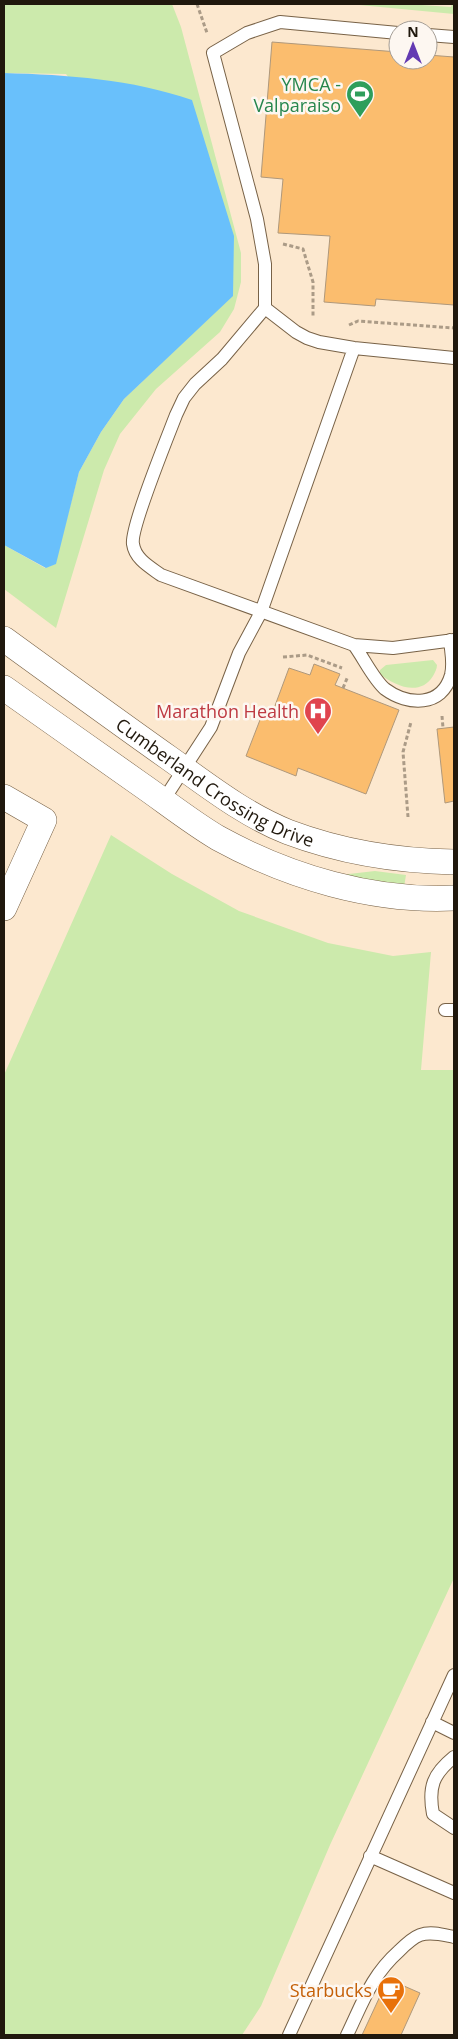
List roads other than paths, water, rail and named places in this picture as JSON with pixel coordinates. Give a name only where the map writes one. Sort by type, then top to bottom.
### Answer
[{"type":"street","name":"Cumberland Crossing Drive","points":[[4,639],[234,804],[287,831],[335,847],[383,856],[419,861],[454,862]]},
{"type":"street","points":[[4,688],[218,838],[275,866],[335,885],[372,892],[409,898],[454,898]]},
{"type":"street","points":[[4,797],[44,820],[5,902]]},
{"type":"lane","points":[[354,645],[376,679],[397,696],[412,701],[424,702],[433,698],[450,678],[453,666],[452,640],[393,648],[354,645],[161,575],[141,560],[132,544],[136,524],[184,398],[222,359],[264,308],[265,264],[257,219],[213,53],[247,33],[280,22],[388,32]]},
{"type":"lane","points":[[438,36],[454,38]]},
{"type":"lane","points":[[264,308],[284,324],[307,338],[354,348],[454,358]]},
{"type":"lane","points":[[163,801],[211,727],[239,653],[261,612],[354,348]]},
{"type":"lane","points":[[289,2035],[454,1674]]},
{"type":"lane","points":[[432,1722],[454,1733]]},
{"type":"lane","points":[[454,1757],[436,1776],[430,1796],[433,1814],[454,1828]]},
{"type":"lane","points":[[370,1856],[454,1893]]},
{"type":"lane","points":[[348,2035],[372,1982],[383,1965],[408,1943],[421,1935],[437,1933],[454,1937]]},
{"type":"water","points":[[4,73],[100,79],[146,87],[192,100],[234,236],[233,296],[124,399],[101,432],[79,472],[56,564],[46,568],[4,545]]},
{"type":"place","name":"YMCA - Valparaiso","points":[[360,118]]},
{"type":"place","name":"Marathon Health","points":[[318,735]]},
{"type":"place","name":"Starbucks","points":[[391,2014]]}]
